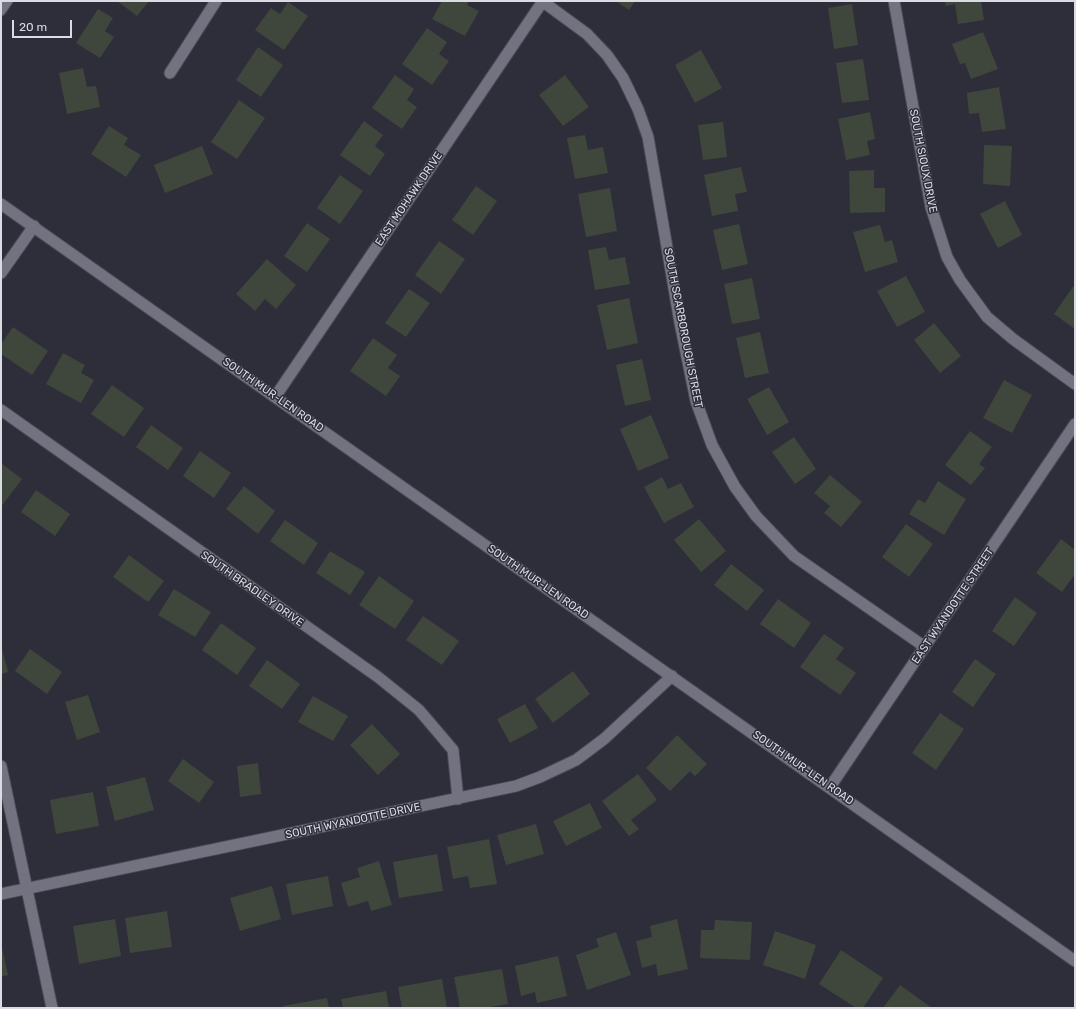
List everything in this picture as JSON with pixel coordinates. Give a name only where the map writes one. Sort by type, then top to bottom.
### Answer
[{"type":"street","points":[[170,73],[216,1]]},
{"type":"street","name":"EAST MOHAWK DRIVE","points":[[275,397],[543,1]]},
{"type":"street","name":"SOUTH SCARBOROUGH STREET","points":[[543,1],[587,34],[607,55],[623,78],[638,109],[648,137],[680,323],[696,401],[712,445],[735,486],[756,516],[794,556],[925,647]]},
{"type":"street","name":"SOUTH SIOUX DRIVE","points":[[894,1],[931,207],[947,257],[960,280],[987,316],[1013,340],[1075,384]]},
{"type":"street","name":"SOUTH MUR-LEN ROAD","points":[[1,204],[1075,961]]},
{"type":"street","points":[[1,273],[34,226]]},
{"type":"street","name":"SOUTH BRADLEY DRIVE","points":[[1,410],[378,678],[419,710],[453,750],[458,799]]},
{"type":"street","name":"EAST WYANDOTTE STREET","points":[[830,787],[1075,424]]},
{"type":"street","name":"SOUTH WYANDOTTE DRIVE","points":[[1,894],[516,786],[540,777],[576,760],[604,739],[672,676]]},
{"type":"street","points":[[1,766],[52,1008]]},
{"type":"lane","points":[[1,11],[8,1]]},
{"type":"building","points":[[117,1],[149,1],[137,16]]},
{"type":"building","points":[[442,1],[469,1],[467,5],[479,11],[465,36],[432,19]]},
{"type":"building","points":[[616,1],[635,1],[629,10]]},
{"type":"building","points":[[945,1],[981,1],[984,20],[958,24],[955,4],[946,6]]},
{"type":"building","points":[[288,2],[308,16],[284,50],[255,30],[271,8],[280,14]]},
{"type":"building","points":[[852,4],[858,45],[834,49],[828,8]]},
{"type":"building","points":[[98,9],[113,18],[105,31],[114,37],[100,58],[76,43]]},
{"type":"building","points":[[427,28],[447,42],[439,54],[449,61],[432,85],[402,64]]},
{"type":"building","points":[[983,32],[998,69],[971,79],[965,63],[960,64],[952,44]]},
{"type":"building","points":[[258,47],[283,65],[261,97],[236,80]]},
{"type":"building","points":[[701,50],[722,88],[695,103],[675,65]]},
{"type":"building","points":[[863,59],[869,100],[842,103],[836,63]]},
{"type":"building","points":[[83,68],[87,87],[96,86],[100,107],[67,114],[59,73]]},
{"type":"building","points":[[395,75],[414,89],[407,100],[417,107],[402,129],[372,108]]},
{"type":"building","points":[[565,75],[589,107],[563,126],[539,95]]},
{"type":"building","points":[[999,87],[1006,129],[982,132],[979,113],[969,114],[967,93]]},
{"type":"building","points":[[239,100],[265,118],[237,159],[211,142]]},
{"type":"building","points":[[870,112],[875,139],[867,141],[870,155],[846,160],[838,119]]},
{"type":"building","points":[[364,121],[383,135],[375,146],[385,154],[370,176],[340,155]]},
{"type":"building","points":[[723,122],[727,157],[703,160],[698,125]]},
{"type":"building","points":[[109,126],[128,138],[124,145],[141,155],[126,177],[91,154]]},
{"type":"building","points":[[585,135],[588,150],[603,147],[608,173],[575,179],[567,138]]},
{"type":"building","points":[[984,145],[1012,146],[1010,186],[983,184]]},
{"type":"building","points":[[202,146],[213,174],[165,193],[154,165]]},
{"type":"building","points":[[741,167],[747,192],[735,194],[738,211],[712,216],[704,175]]},
{"type":"building","points":[[874,170],[874,188],[885,188],[885,212],[850,213],[849,171]]},
{"type":"building","points":[[340,175],[363,191],[340,224],[317,208]]},
{"type":"building","points":[[476,186],[497,201],[473,235],[452,220]]},
{"type":"building","points":[[610,188],[617,231],[586,237],[578,194]]},
{"type":"building","points":[[1005,201],[1022,235],[998,248],[980,214]]},
{"type":"building","points":[[307,223],[330,239],[307,272],[284,256]]},
{"type":"building","points":[[739,224],[748,264],[722,270],[713,230]]},
{"type":"building","points":[[880,225],[885,242],[892,240],[898,262],[865,272],[853,232]]},
{"type":"building","points":[[439,241],[465,259],[441,294],[415,275]]},
{"type":"building","points":[[606,247],[609,260],[625,257],[630,284],[595,290],[588,250]]},
{"type":"building","points":[[267,259],[296,285],[276,309],[265,299],[255,311],[236,294]]},
{"type":"building","points":[[906,276],[925,312],[897,327],[877,291]]},
{"type":"building","points":[[752,278],[760,319],[732,324],[724,284]]},
{"type":"building","points":[[1075,284],[1075,329],[1054,314]]},
{"type":"building","points":[[409,289],[430,303],[406,337],[385,323]]},
{"type":"building","points":[[629,298],[638,343],[607,350],[597,305]]},
{"type":"building","points":[[934,323],[961,356],[940,373],[914,340]]},
{"type":"building","points":[[13,327],[48,351],[32,375],[1,354],[1,344]]},
{"type":"building","points":[[760,332],[769,373],[745,378],[736,338]]},
{"type":"building","points":[[373,338],[397,355],[388,368],[400,376],[386,396],[350,371]]},
{"type":"building","points":[[63,353],[85,365],[81,373],[94,380],[81,403],[46,384]]},
{"type":"building","points":[[642,359],[651,400],[625,406],[616,365]]},
{"type":"building","points":[[1004,380],[1032,395],[1012,433],[983,418]]},
{"type":"building","points":[[112,385],[144,408],[124,437],[91,414]]},
{"type":"building","points":[[769,387],[789,422],[767,435],[747,399]]},
{"type":"building","points":[[651,415],[669,458],[638,471],[620,429]]},
{"type":"building","points":[[151,425],[183,448],[168,470],[136,447]]},
{"type":"building","points":[[970,431],[992,447],[979,464],[985,468],[971,485],[945,465]]},
{"type":"building","points":[[794,437],[816,469],[795,484],[772,452]]},
{"type":"building","points":[[200,451],[231,473],[214,498],[183,476]]},
{"type":"building","points":[[1,463],[22,479],[1,507]]},
{"type":"building","points":[[830,475],[862,502],[841,527],[824,513],[830,506],[814,493]]},
{"type":"building","points":[[662,477],[668,489],[681,483],[694,507],[664,523],[644,487]]},
{"type":"building","points":[[938,481],[966,499],[944,535],[909,514],[918,499],[925,503]]},
{"type":"building","points":[[244,486],[275,511],[258,534],[226,509]]},
{"type":"building","points":[[36,490],[70,514],[55,536],[21,512]]},
{"type":"building","points":[[699,519],[726,551],[701,572],[674,540]]},
{"type":"building","points":[[285,520],[318,543],[304,565],[270,541]]},
{"type":"building","points":[[906,524],[933,544],[909,577],[882,557]]},
{"type":"building","points":[[1061,539],[1075,550],[1075,574],[1062,592],[1036,573]]},
{"type":"building","points":[[330,551],[365,572],[350,595],[316,573]]},
{"type":"building","points":[[129,555],[164,581],[148,602],[113,577]]},
{"type":"building","points":[[731,564],[764,590],[747,611],[714,585]]},
{"type":"building","points":[[379,576],[414,601],[395,629],[359,605]]},
{"type":"building","points":[[174,589],[211,612],[195,637],[158,615]]},
{"type":"building","points":[[1015,597],[1037,613],[1014,646],[992,631]]},
{"type":"building","points":[[778,599],[811,623],[794,648],[760,624]]},
{"type":"building","points":[[423,616],[459,641],[442,665],[406,640]]},
{"type":"building","points":[[221,623],[256,648],[237,675],[202,650]]},
{"type":"building","points":[[824,634],[844,648],[836,659],[856,673],[840,695],[800,667]]},
{"type":"building","points":[[1,645],[8,672],[1,674]]},
{"type":"building","points":[[30,649],[62,672],[47,694],[15,671]]},
{"type":"building","points":[[975,659],[996,674],[973,707],[952,692]]},
{"type":"building","points":[[267,660],[300,684],[282,709],[249,686]]},
{"type":"building","points":[[573,671],[590,694],[553,723],[535,699]]},
{"type":"building","points":[[88,695],[100,732],[77,740],[65,702]]},
{"type":"building","points":[[313,696],[348,716],[333,741],[298,722]]},
{"type":"building","points":[[525,704],[538,728],[510,743],[497,719]]},
{"type":"building","points":[[940,713],[964,729],[936,770],[912,753]]},
{"type":"building","points":[[372,724],[400,754],[378,775],[350,745]]},
{"type":"building","points":[[677,735],[707,764],[695,776],[690,771],[670,791],[646,768]]},
{"type":"building","points":[[183,759],[214,782],[199,803],[168,781]]},
{"type":"building","points":[[258,763],[261,794],[240,797],[237,766]]},
{"type":"building","points":[[638,774],[657,800],[631,820],[639,829],[629,836],[602,801]]},
{"type":"building","points":[[145,777],[154,810],[115,821],[106,787]]},
{"type":"building","points":[[93,792],[99,826],[56,834],[50,800]]},
{"type":"building","points":[[590,803],[602,828],[566,846],[553,821]]},
{"type":"building","points":[[536,824],[544,854],[506,865],[497,835]]},
{"type":"building","points":[[489,839],[497,884],[470,888],[468,876],[453,879],[447,847]]},
{"type":"building","points":[[437,854],[443,891],[399,898],[393,862]]},
{"type":"building","points":[[379,861],[392,905],[371,911],[368,901],[348,907],[341,883],[360,877],[357,868]]},
{"type":"building","points":[[328,876],[333,906],[292,915],[286,884]]},
{"type":"building","points":[[272,886],[281,919],[240,931],[230,898]]},
{"type":"building","points":[[167,911],[172,947],[130,953],[125,918]]},
{"type":"building","points":[[115,919],[121,956],[79,964],[73,926]]},
{"type":"building","points":[[677,919],[688,969],[658,976],[656,964],[642,968],[636,941],[652,937],[650,926]]},
{"type":"building","points":[[715,920],[752,922],[750,960],[700,958],[701,930],[714,930]]},
{"type":"building","points":[[775,931],[816,945],[805,979],[763,965]]},
{"type":"building","points":[[616,932],[631,975],[587,990],[576,955],[599,947],[596,939]]},
{"type":"building","points":[[1,943],[8,975],[1,977]]},
{"type":"building","points":[[841,950],[883,978],[863,1008],[856,1008],[819,984]]},
{"type":"building","points":[[558,956],[567,996],[537,1003],[535,992],[521,996],[515,966]]},
{"type":"building","points":[[502,969],[508,1004],[484,1008],[460,1008],[454,977]]},
{"type":"building","points":[[442,979],[447,1008],[402,1008],[398,987]]},
{"type":"building","points":[[900,985],[932,1008],[883,1008]]},
{"type":"building","points":[[386,991],[389,1008],[343,1008],[341,999]]},
{"type":"building","points":[[327,998],[329,1008],[283,1008],[283,1006]]}]
